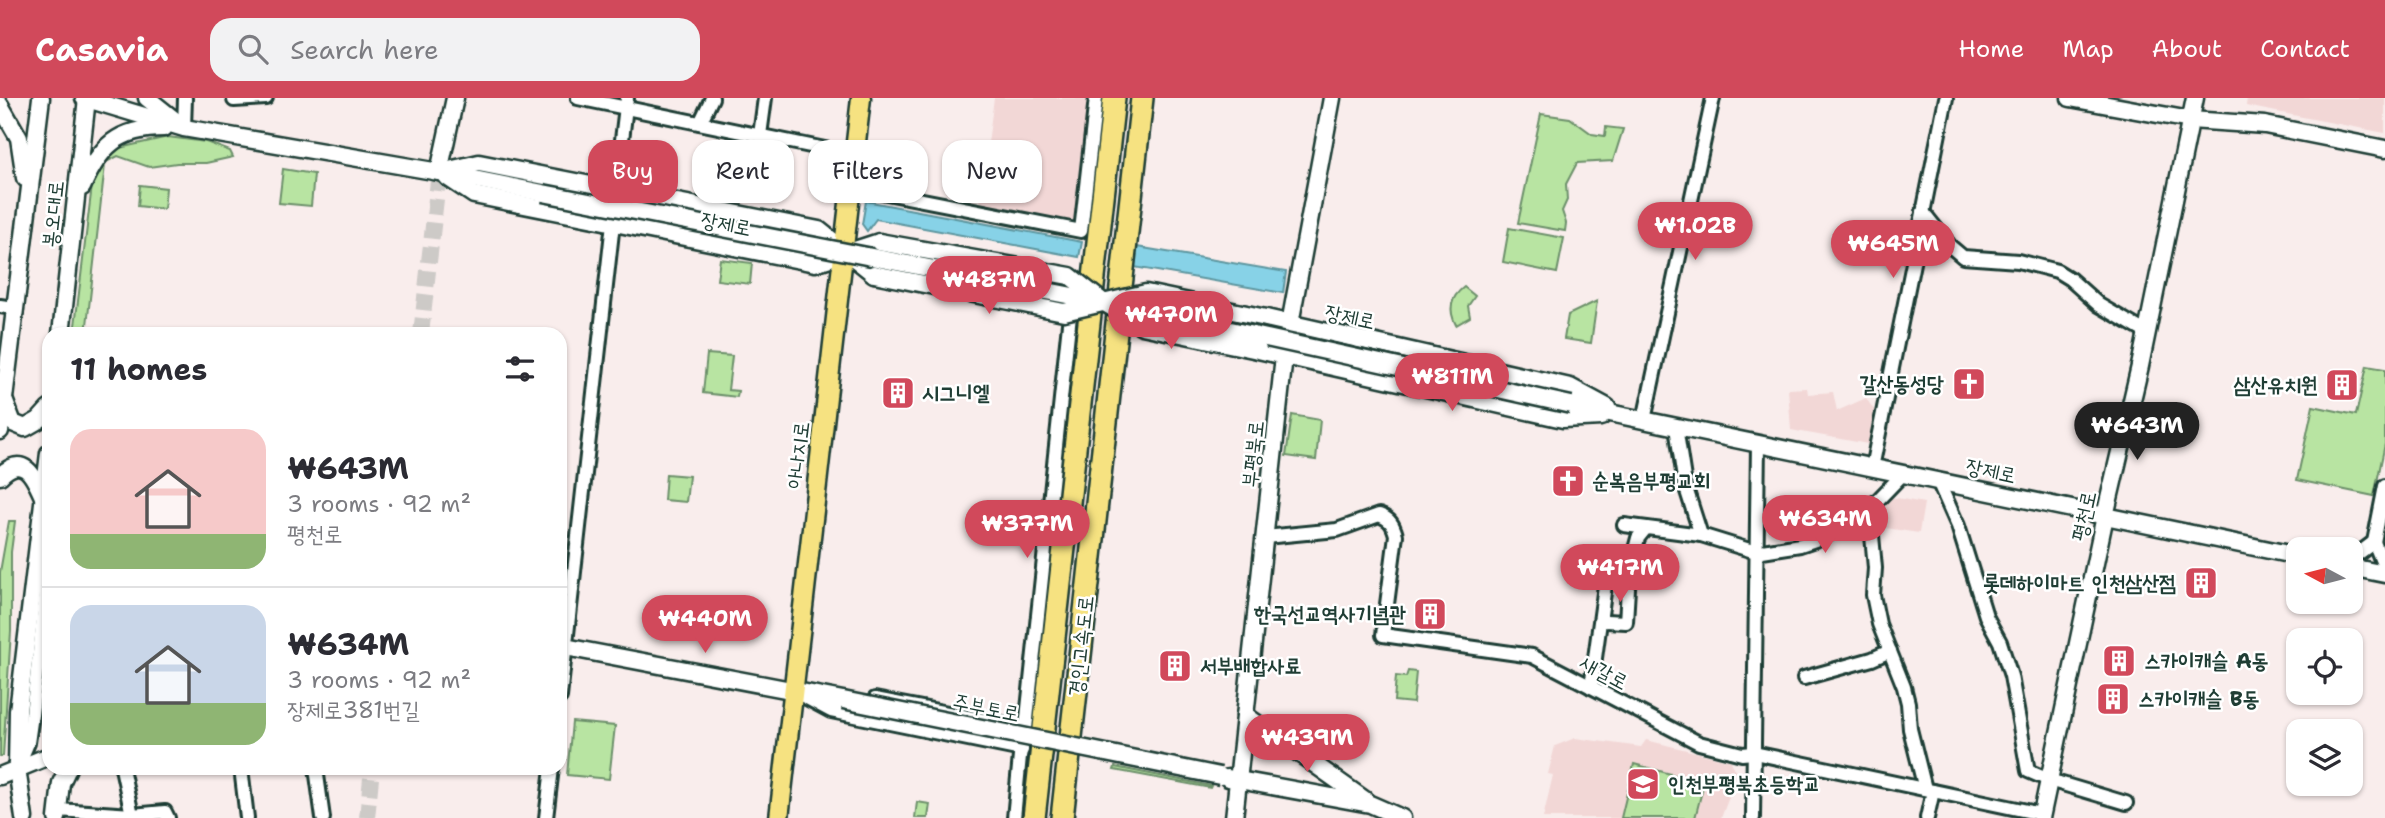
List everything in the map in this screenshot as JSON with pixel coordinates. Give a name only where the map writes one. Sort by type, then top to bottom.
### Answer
[{"type":"highway","name":"경인고속도로","points":[[1034,818],[1093,271],[1089,235],[1114,98]]},
{"type":"highway","name":"경인고속도로","points":[[1062,818],[1142,98]]},
{"type":"main road","name":"봉오대로","points":[[0,431],[7,307],[27,206],[41,98]]},
{"type":"main road","name":"봉오대로","points":[[62,327],[86,98]]},
{"type":"main road","name":"장제로","points":[[86,98],[184,128],[439,172],[1103,302],[1571,405],[2286,554]]},
{"type":"main road","points":[[147,98],[184,128]]},
{"type":"main road","points":[[439,172],[455,98]]},
{"type":"main road","name":"아나지로","points":[[857,140],[861,98]]},
{"type":"main road","name":"부평북로","points":[[1234,818],[1284,356],[1332,98]]},
{"type":"main road","points":[[2070,98],[2190,120],[2264,125],[2385,149]]},
{"type":"main road","name":"평천로","points":[[2041,816],[2147,333],[2195,98]]},
{"type":"main road","points":[[0,105],[19,138],[24,162],[27,206]]},
{"type":"main road","points":[[75,202],[92,164],[114,141],[142,128],[184,128]]},
{"type":"main road","name":"장제로","points":[[439,172],[479,163],[588,184]]},
{"type":"main road","name":"장제로","points":[[439,172],[474,195],[815,263],[879,242],[1070,276],[1103,302],[1142,326],[1563,419],[1624,416]]},
{"type":"main road","name":"장제로","points":[[678,202],[819,230],[874,274],[1064,312],[1146,293],[1570,387],[1624,416]]},
{"type":"main road","name":"아나지로","points":[[779,818],[849,203]]},
{"type":"main road","points":[[3,397],[13,423],[25,428],[42,417]]},
{"type":"main road","points":[[0,476],[12,467],[26,468],[42,493]]},
{"type":"main road","points":[[24,818],[17,768],[18,711],[23,659],[42,542]]},
{"type":"main road","points":[[2363,569],[2385,572]]},
{"type":"main road","name":"주부토로","points":[[567,647],[1370,804],[1402,818]]},
{"type":"main road","points":[[1245,715],[1370,804]]},
{"type":"main road","points":[[0,776],[42,759]]},
{"type":"main road","points":[[57,814],[61,783],[65,775]]},
{"type":"street","points":[[184,128],[185,98]]},
{"type":"street","points":[[238,99],[266,98]]},
{"type":"street","points":[[578,98],[627,103],[700,123],[808,145]]},
{"type":"street","points":[[700,123],[712,98]]},
{"type":"street","points":[[760,135],[765,98]]},
{"type":"street","points":[[928,202],[1089,235],[1096,98]]},
{"type":"street","points":[[1644,420],[1713,98]]},
{"type":"street","points":[[1872,468],[1946,98]]},
{"type":"street","points":[[622,140],[627,103]]},
{"type":"street","points":[[1923,212],[1950,246],[1963,257],[2018,261],[2057,271],[2099,305],[2147,333]]},
{"type":"street","points":[[567,612],[613,223]]},
{"type":"street","points":[[844,252],[877,250],[1073,286],[1014,818]]},
{"type":"street","points":[[844,252],[874,265],[1071,305]]},
{"type":"street","points":[[1676,427],[1685,485],[1701,535]]},
{"type":"street","points":[[1753,818],[1758,444]]},
{"type":"street","points":[[1624,525],[1701,535],[1756,552],[1800,545],[1849,524],[1872,506],[1903,474]]},
{"type":"street","points":[[1938,481],[1958,526],[1986,616],[2000,642],[2011,676],[2028,771],[2126,803]]},
{"type":"street","points":[[2385,486],[2374,542],[2385,572]]},
{"type":"street","points":[[1872,506],[1870,514],[1875,568],[1873,594],[1879,624],[1908,703],[1910,729],[1929,790],[1927,818]]},
{"type":"street","name":"새갈로","points":[[1265,537],[1337,530],[1373,516],[1387,518],[1396,535],[1383,635],[1532,656],[1699,743],[1742,754],[1754,752],[2041,816]]},
{"type":"street","points":[[1606,621],[1626,622],[1629,572],[1638,538],[1646,528]]},
{"type":"street","points":[[2363,551],[2374,542]]},
{"type":"street","points":[[1591,687],[1607,571],[1629,572]]},
{"type":"street","points":[[1804,678],[1872,659],[1890,651]]},
{"type":"street","points":[[17,768],[27,743],[42,652]]},
{"type":"street","points":[[793,691],[834,691],[1026,728]]},
{"type":"street","points":[[793,691],[831,711],[1021,750]]},
{"type":"street","points":[[1002,745],[1010,741],[1012,735],[1005,724]]},
{"type":"street","points":[[123,775],[132,814]]},
{"type":"street","points":[[242,775],[247,818]]},
{"type":"street","points":[[317,775],[323,818]]},
{"type":"street","points":[[547,818],[551,775]]},
{"type":"street","points":[[57,814],[165,812],[168,818]]},
{"type":"shaded area","points":[[994,98],[1096,98],[1078,220],[1069,223],[980,203],[1042,203],[1042,140],[988,140]]},
{"type":"shaded area","points":[[2247,98],[2385,98],[2385,133],[2246,106]]},
{"type":"shaded area","points":[[1807,388],[1808,394],[1833,392],[1837,411],[1866,398],[1874,410],[1868,444],[1791,430],[1788,389]]},
{"type":"shaded area","points":[[1891,497],[1924,503],[1919,533],[1879,527],[1875,514],[1879,503]]},
{"type":"shaded area","name":"인천부평북초등학교","points":[[1575,738],[1641,747],[1646,740],[1731,761],[1737,776],[1721,818],[1543,818],[1553,775],[1548,774],[1555,746]]},
{"type":"green space","points":[[1541,114],[1570,118],[1592,134],[1605,136],[1606,127],[1623,129],[1613,161],[1577,163],[1566,184],[1567,200],[1562,211],[1566,223],[1565,231],[1518,223]]},
{"type":"green space","points":[[168,137],[206,142],[230,151],[233,157],[206,163],[149,167],[118,156],[106,162],[115,149]]},
{"type":"green space","points":[[105,165],[87,327],[75,327],[93,177]]},
{"type":"green space","points":[[283,169],[314,174],[311,206],[279,203]]},
{"type":"green space","points":[[140,185],[166,188],[164,209],[138,206]]},
{"type":"green space","points":[[1509,228],[1564,238],[1557,273],[1503,262]]},
{"type":"green space","points":[[720,259],[752,263],[750,284],[717,280]]},
{"type":"green space","points":[[1464,287],[1475,296],[1468,306],[1470,317],[1456,325],[1452,304]]},
{"type":"green space","points":[[1597,301],[1591,343],[1564,339],[1568,315]]},
{"type":"green space","points":[[707,354],[732,356],[728,390],[738,391],[737,397],[703,393]]},
{"type":"green space","points":[[2367,366],[2385,369],[2385,444],[2374,496],[2297,480],[2313,406],[2356,415]]},
{"type":"green space","points":[[1292,415],[1320,420],[1316,460],[1286,456]]},
{"type":"green space","points":[[666,474],[689,476],[686,502],[664,500]]},
{"type":"green space","points":[[9,521],[15,521],[11,552],[11,631],[3,756],[0,756],[0,572]]},
{"type":"green space","points":[[1408,671],[1416,672],[1413,703],[1394,701],[1396,676],[1406,677]]},
{"type":"green space","points":[[572,722],[615,726],[609,779],[567,775]]},
{"type":"green space","points":[[1634,764],[1704,783],[1695,818],[1621,818]]},
{"type":"green space","points":[[1115,767],[1211,786],[1210,788],[1114,770]]},
{"type":"green space","points":[[917,802],[930,804],[928,818],[915,818]]},
{"type":"water","points":[[866,203],[877,203],[1082,242],[1079,257],[876,219],[867,231],[862,224]]},
{"type":"water","points":[[1137,247],[1286,272],[1283,293],[1134,267]]},
{"type":"tunnel","points":[[422,327],[439,172]]},
{"type":"tunnel","points":[[367,818],[371,775]]},
{"type":"place","name":"갈산동성당","points":[[1969,384]]},
{"type":"place","name":"삼산유치원","points":[[2342,385]]},
{"type":"place","name":"시그니엘","points":[[898,393]]},
{"type":"place","name":"순복음부평교회","points":[[1568,481]]},
{"type":"place","name":"롯데하이마트 인천삼산점","points":[[2201,583]]},
{"type":"place","name":"한국선교역사기념관","points":[[1430,614]]},
{"type":"place","name":"스카이캐슬 A동","points":[[2119,661]]},
{"type":"place","name":"서부배합사료","points":[[1175,666]]},
{"type":"place","name":"스카이캐슬 B동","points":[[2113,699]]},
{"type":"place","name":"인천부평북초등학교","points":[[1643,784]]}]
